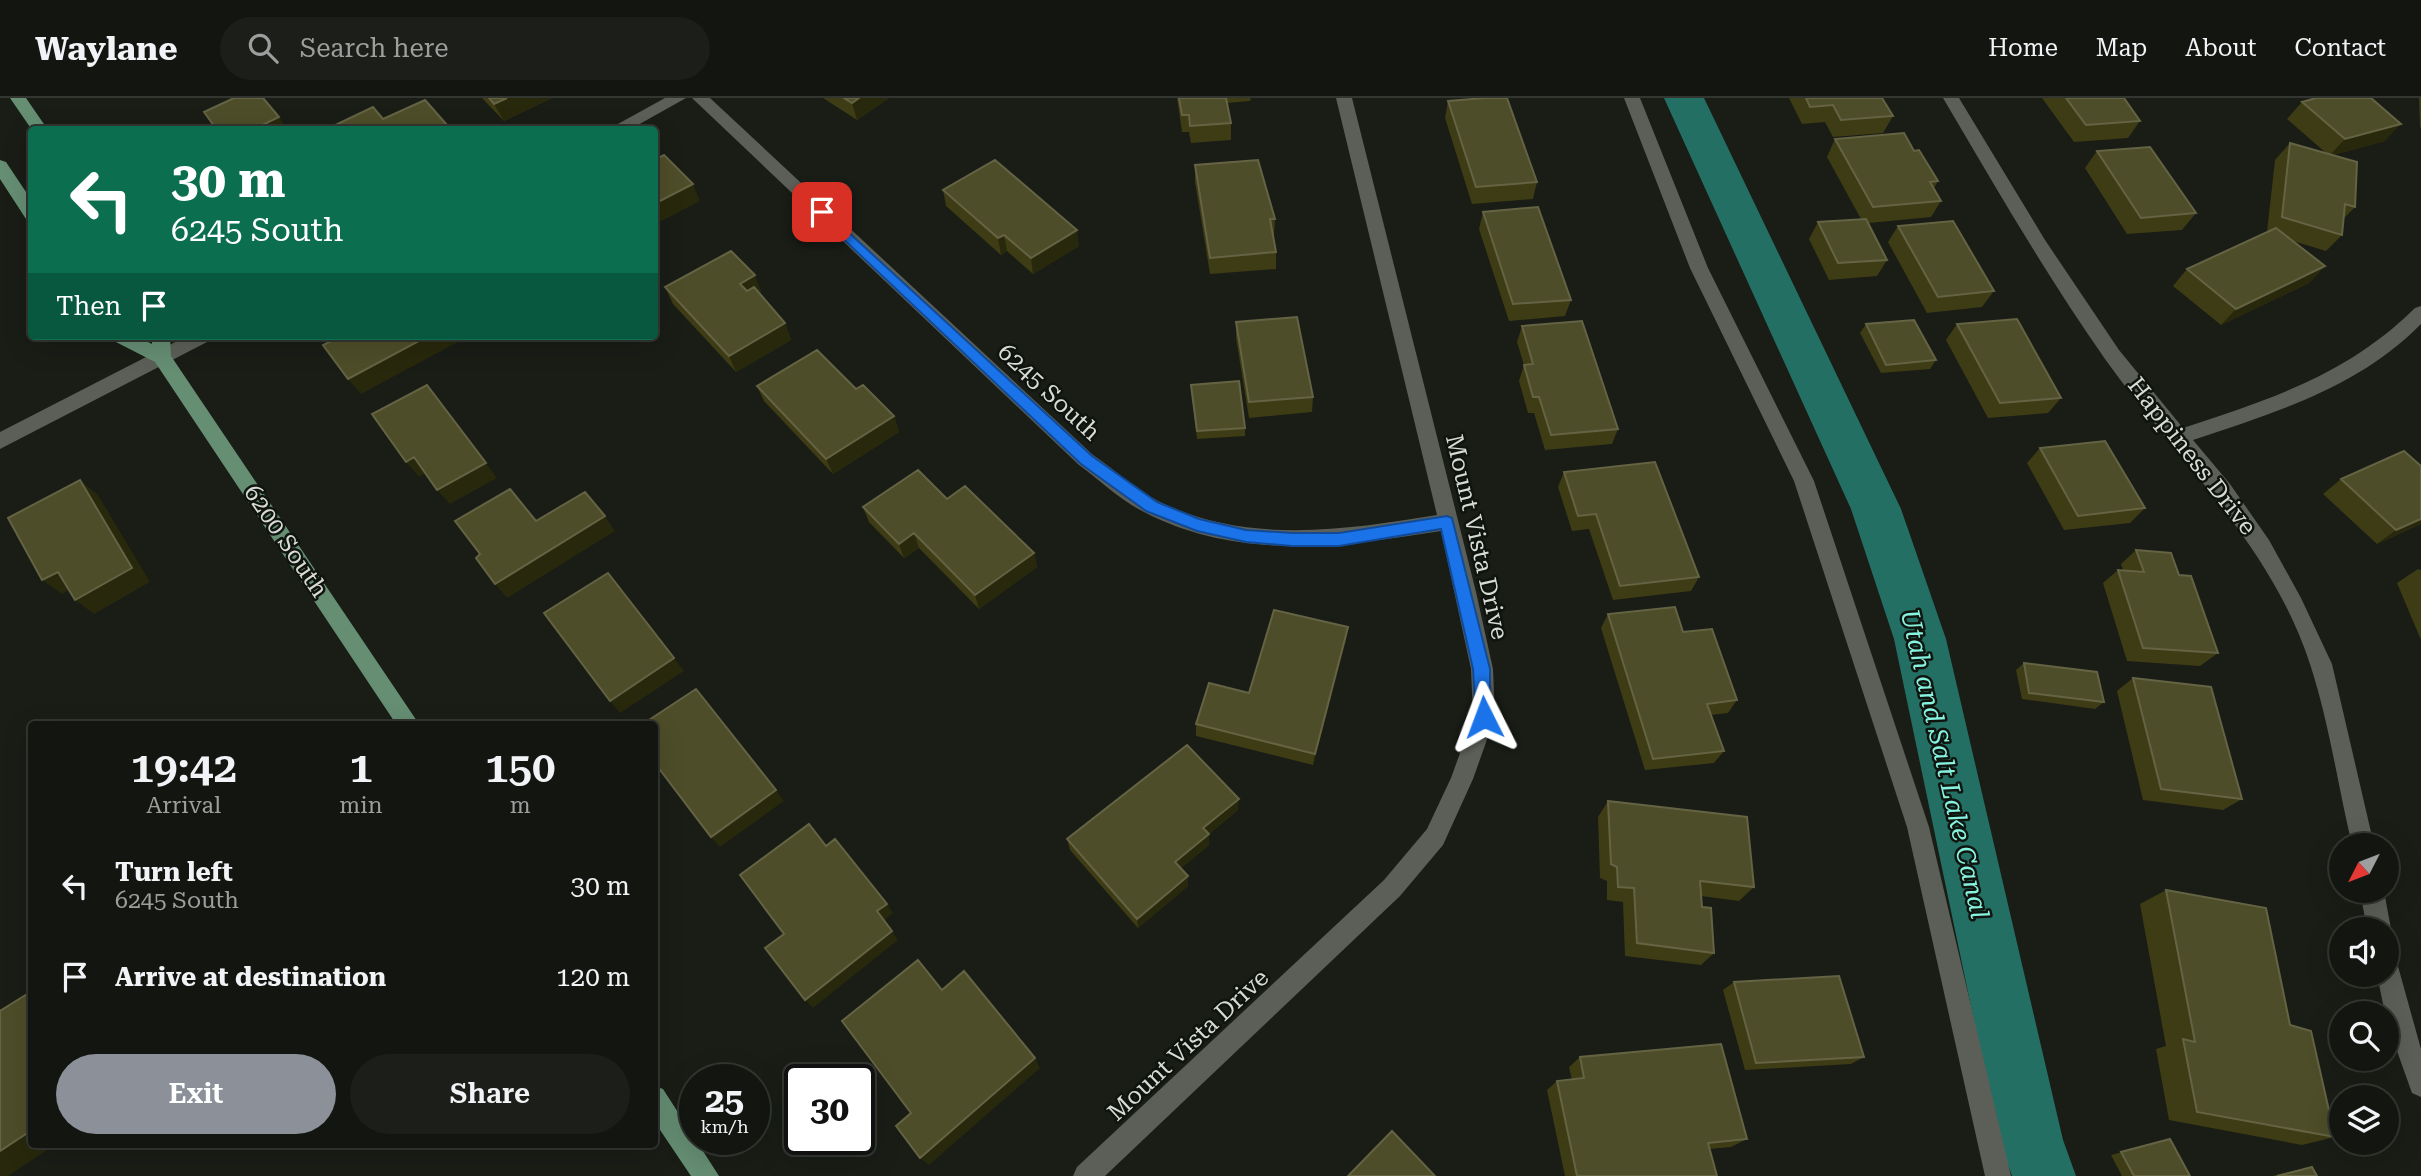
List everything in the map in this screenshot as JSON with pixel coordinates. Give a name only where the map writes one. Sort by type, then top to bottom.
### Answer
[{"type":"main road","points":[[18,98],[37,126]]},
{"type":"main road","points":[[0,166],[28,209]]},
{"type":"main road","name":"6200 South","points":[[128,340],[162,357],[406,721]]},
{"type":"main road","points":[[161,340],[162,357]]},
{"type":"main road","points":[[658,1104],[706,1176]]},
{"type":"street","points":[[623,126],[678,98]]},
{"type":"street","name":"6245 South","points":[[700,98],[1086,460],[1151,507],[1197,524],[1246,536],[1292,540],[1339,539],[1447,522]]},
{"type":"street","name":"Mount Vista Drive","points":[[1086,1176],[1392,888],[1435,837],[1462,779],[1484,717],[1482,669],[1344,98]]},
{"type":"street","points":[[1632,98],[1699,268],[1804,481],[1918,827],[1998,1176]]},
{"type":"street","name":"Happiness Drive","points":[[1951,98],[2039,244],[2105,344],[2246,523],[2294,604],[2321,664],[2360,833]]},
{"type":"street","points":[[2180,437],[2309,393],[2369,360],[2400,338],[2421,313]]},
{"type":"street","points":[[0,441],[195,340]]},
{"type":"street","points":[[2391,987],[2398,1019],[2421,1084]]},
{"type":"building","points":[[234,98],[263,98],[279,117],[260,126],[214,126],[204,112]]},
{"type":"building","points":[[489,98],[507,98],[494,104]]},
{"type":"building","points":[[844,98],[859,98],[852,103]]},
{"type":"building","points":[[1179,98],[1226,98],[1231,123],[1190,126],[1189,115],[1182,115]]},
{"type":"building","points":[[1507,98],[1537,182],[1476,187],[1448,101]]},
{"type":"building","points":[[1806,98],[1882,98],[1893,116],[1841,120],[1833,105],[1810,107]]},
{"type":"building","points":[[2066,98],[2124,98],[2140,121],[2086,125]]},
{"type":"building","points":[[2316,98],[2371,98],[2401,124],[2345,139],[2302,102]]},
{"type":"building","points":[[425,100],[448,126],[333,126],[373,107],[383,119]]},
{"type":"building","points":[[1904,133],[1914,151],[1919,150],[1938,181],[1930,182],[1941,201],[1873,207],[1835,139]]},
{"type":"building","points":[[2290,143],[2357,162],[2355,207],[2345,204],[2342,235],[2282,217]]},
{"type":"building","points":[[2150,147],[2196,213],[2141,218],[2097,151]]},
{"type":"building","points":[[664,155],[693,184],[658,202],[658,158]]},
{"type":"building","points":[[995,160],[1077,230],[1031,258],[1004,235],[998,238],[943,190]]},
{"type":"building","points":[[1258,160],[1275,219],[1270,219],[1276,252],[1210,258],[1195,165]]},
{"type":"building","points":[[1538,207],[1571,300],[1513,304],[1483,212]]},
{"type":"building","points":[[1866,219],[1887,260],[1838,263],[1818,222]]},
{"type":"building","points":[[1953,221],[1994,291],[1938,297],[1898,226]]},
{"type":"building","points":[[2276,228],[2325,266],[2236,309],[2187,269]]},
{"type":"building","points":[[731,251],[755,275],[740,284],[747,291],[754,287],[785,323],[729,356],[665,287]]},
{"type":"building","points":[[1297,317],[1313,397],[1249,402],[1236,322]]},
{"type":"building","points":[[2017,319],[2061,398],[2000,403],[1957,324]]},
{"type":"building","points":[[1914,320],[1936,360],[1886,365],[1866,324]]},
{"type":"building","points":[[1582,321],[1618,429],[1551,435],[1539,397],[1533,397],[1524,365],[1533,364],[1522,326]]},
{"type":"building","points":[[333,340],[421,340],[348,379],[323,345]]},
{"type":"building","points":[[817,350],[856,389],[863,385],[894,416],[826,459],[757,386]]},
{"type":"building","points":[[1239,381],[1245,428],[1197,431],[1191,385]]},
{"type":"building","points":[[427,385],[486,463],[437,490],[414,457],[406,462],[372,414]]},
{"type":"building","points":[[2105,441],[2145,508],[2078,516],[2040,448]]},
{"type":"building","points":[[2404,451],[2421,466],[2421,519],[2396,530],[2341,479]]},
{"type":"building","points":[[1655,462],[1699,577],[1620,586],[1596,514],[1578,516],[1564,472]]},
{"type":"building","points":[[918,470],[947,499],[965,486],[1034,553],[975,595],[914,533],[899,544],[863,507]]},
{"type":"building","points":[[80,480],[132,568],[75,600],[58,572],[42,580],[8,518]]},
{"type":"building","points":[[510,489],[536,521],[585,492],[605,516],[495,584],[476,558],[480,554],[455,521]]},
{"type":"building","points":[[2136,550],[2171,553],[2179,575],[2191,576],[2218,653],[2143,648],[2118,570],[2144,572]]},
{"type":"building","points":[[608,573],[674,658],[610,701],[544,613]]},
{"type":"building","points":[[1675,607],[1683,632],[1712,629],[1737,700],[1707,704],[1724,751],[1653,759],[1608,614]]},
{"type":"building","points":[[1274,610],[1348,627],[1315,754],[1196,724],[1209,683],[1249,693]]},
{"type":"building","points":[[2024,663],[2097,672],[2104,702],[2029,693]]},
{"type":"building","points":[[2133,678],[2211,687],[2242,799],[2161,789]]},
{"type":"building","points":[[696,689],[776,790],[711,837],[658,767],[658,721],[648,721]]},
{"type":"building","points":[[1187,745],[1239,799],[1203,828],[1209,834],[1175,862],[1188,876],[1137,919],[1067,839]]},
{"type":"building","points":[[1608,801],[1747,817],[1754,887],[1700,881],[1702,907],[1711,908],[1714,953],[1637,943],[1634,888],[1618,887],[1617,867],[1611,864]]},
{"type":"building","points":[[809,824],[826,846],[835,839],[887,904],[877,911],[892,931],[805,1000],[765,948],[784,934],[740,875]]},
{"type":"building","points":[[2166,890],[2266,908],[2290,1025],[2311,1031],[2329,1110],[2329,1136],[2197,1112],[2183,1039],[2195,1042]]},
{"type":"building","points":[[918,960],[942,990],[964,971],[1035,1058],[920,1158],[896,1126],[911,1113],[842,1021]]},
{"type":"building","points":[[1839,976],[1864,1057],[1756,1063],[1734,982]]},
{"type":"building","points":[[28,994],[28,1133],[0,1151],[0,1011]]},
{"type":"building","points":[[1721,1044],[1747,1139],[1708,1143],[1717,1176],[1577,1176],[1557,1081],[1584,1078],[1580,1057]]},
{"type":"building","points":[[1392,1131],[1435,1176],[1348,1176]]},
{"type":"building","points":[[2170,1139],[2190,1176],[2134,1176],[2121,1152]]},
{"type":"building","points":[[2312,1167],[2317,1176],[2277,1176]]},
{"type":"waterway","name":"Utah and Salt Lake Canal","points":[[1684,98],[1876,509],[1920,639],[2031,1140],[2044,1176]]},
{"type":"route","points":[[822,212],[1086,460],[1151,507],[1197,524],[1246,536],[1292,540],[1339,539],[1447,522],[1466,592],[1482,669],[1484,717]]}]
